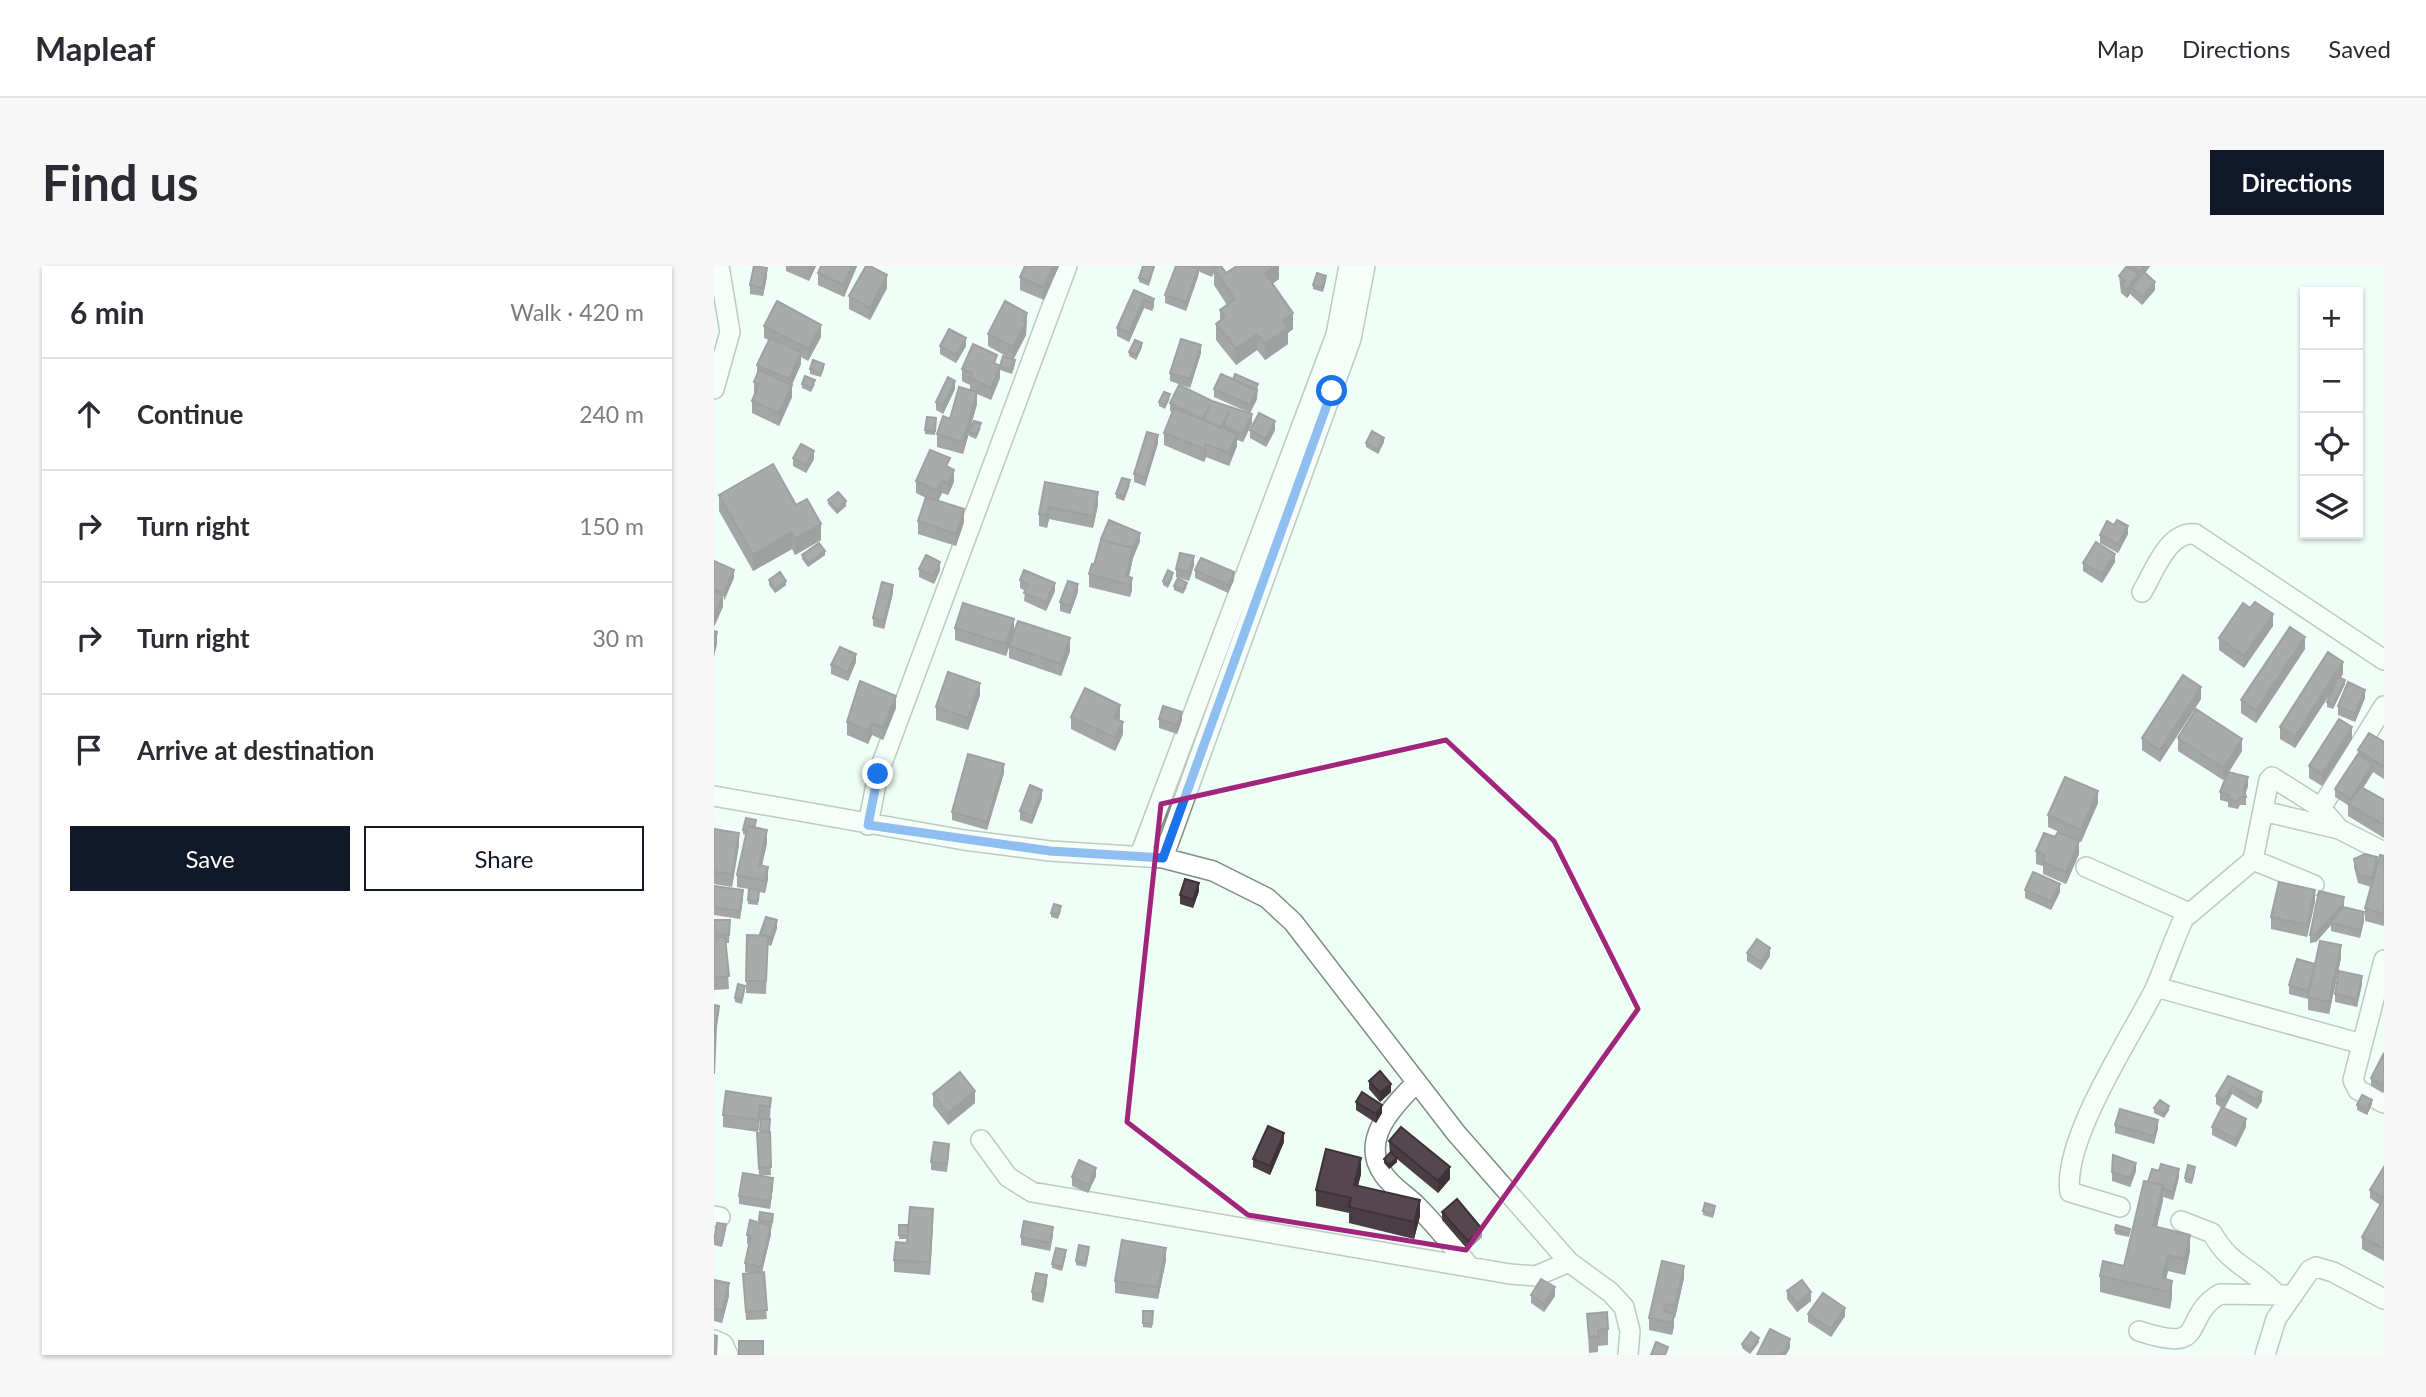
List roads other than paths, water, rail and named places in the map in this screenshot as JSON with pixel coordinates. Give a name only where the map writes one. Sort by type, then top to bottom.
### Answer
[{"type":"street","points":[[714,389],[730,332],[719,266]]},
{"type":"street","points":[[868,825],[878,774],[1067,266]]},
{"type":"street","points":[[1140,855],[1336,335],[1349,266]]},
{"type":"street","points":[[1163,858],[1351,339],[1365,266]]},
{"type":"street","points":[[2142,592],[2175,538],[2184,533],[2195,534],[2384,660]]},
{"type":"street","points":[[2321,808],[2384,706]]},
{"type":"street","points":[[2086,867],[2187,912],[2188,915],[2253,860],[2272,777],[2321,808],[2339,829]]},
{"type":"street","points":[[714,796],[868,825],[1050,851],[1163,858],[1213,871],[1267,898],[1293,922],[1416,1083],[1569,1262],[1610,1292],[1624,1307],[1630,1331],[1628,1355]]},
{"type":"street","points":[[2263,811],[2339,829],[2384,852]]},
{"type":"street","points":[[2253,860],[2314,886]]},
{"type":"street","points":[[2120,1207],[2076,1196],[2070,1192],[2069,1186],[2087,1115],[2156,987],[2187,912]]},
{"type":"street","points":[[2384,960],[2353,1080],[2358,1090],[2384,1104]]},
{"type":"street","points":[[2156,987],[2362,1044]]},
{"type":"street","points":[[1416,1083],[1390,1109],[1380,1127],[1374,1147],[1377,1164],[1385,1177],[1427,1217],[1469,1266]]},
{"type":"street","points":[[981,1140],[1008,1177],[1032,1192],[1536,1276],[1569,1262]]},
{"type":"street","points":[[2181,1221],[2212,1233],[2222,1252],[2285,1295]]},
{"type":"street","points":[[2265,1355],[2285,1295],[2316,1267],[2333,1272],[2384,1299]]},
{"type":"street","points":[[2139,1331],[2166,1340],[2182,1339],[2192,1333],[2210,1300],[2220,1294],[2285,1295]]},
{"type":"street","points":[[714,1339],[723,1344],[728,1355]]}]
